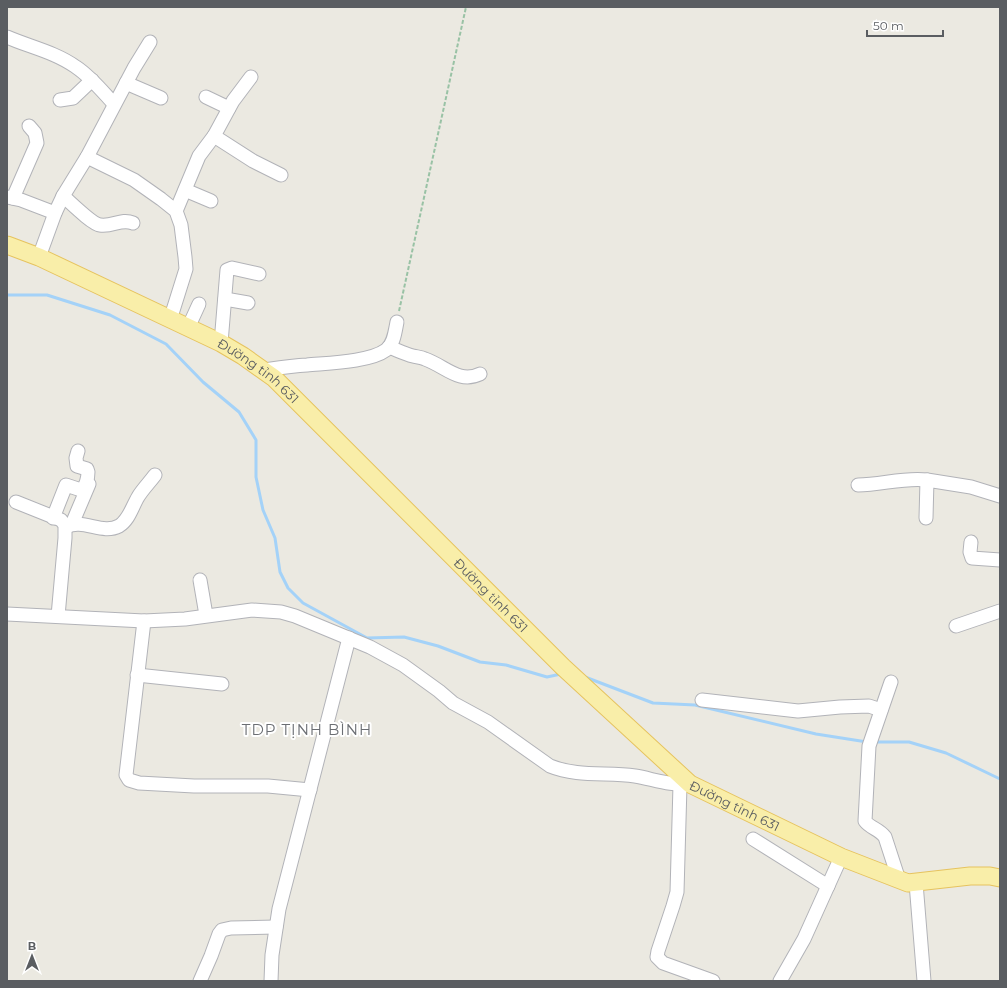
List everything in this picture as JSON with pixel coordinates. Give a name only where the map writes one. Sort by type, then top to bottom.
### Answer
[{"type":"main road","name":"Đường tỉnh 631","points":[[7,245],[39,257],[221,343],[243,356],[274,380],[322,425],[563,667],[594,694],[682,792],[908,883],[970,876],[990,876],[1000,878]]},
{"type":"street","points":[[7,37],[47,51],[81,70],[114,104]]},
{"type":"street","points":[[39,257],[55,213],[63,196],[87,157],[114,104],[150,42]]},
{"type":"street","points":[[176,211],[196,162],[214,136],[229,108],[251,77]]},
{"type":"street","points":[[60,100],[73,98],[92,80]]},
{"type":"street","points":[[126,83],[161,98]]},
{"type":"street","points":[[206,97],[229,108]]},
{"type":"street","points":[[29,126],[35,133],[37,143],[10,197],[55,213]]},
{"type":"street","points":[[214,136],[253,161],[281,175]]},
{"type":"street","points":[[87,157],[134,180],[176,211],[181,225],[186,269],[170,320]]},
{"type":"street","points":[[185,190],[211,201]]},
{"type":"street","points":[[63,196],[93,222],[99,225],[114,224],[122,221],[128,221],[133,224]]},
{"type":"street","points":[[221,343],[226,273],[228,269],[232,268],[259,274]]},
{"type":"street","points":[[225,299],[248,303]]},
{"type":"street","points":[[188,328],[199,304]]},
{"type":"street","points":[[274,380],[380,354],[389,347],[394,338],[397,322]]},
{"type":"street","points":[[389,347],[425,359],[464,378],[473,378],[480,374]]},
{"type":"street","points":[[53,518],[66,485],[82,490],[86,482],[88,472],[87,469],[77,466],[76,458],[78,451]]},
{"type":"street","points":[[16,502],[69,526],[78,524],[106,529],[119,526],[128,517],[138,497],[154,476]]},
{"type":"street","points":[[858,485],[879,485],[911,479],[927,480],[972,488],[1000,496]]},
{"type":"street","points":[[926,518],[927,480]]},
{"type":"street","points":[[59,609],[69,526],[89,484]]},
{"type":"street","points":[[971,542],[970,552],[972,558],[1000,560]]},
{"type":"street","points":[[200,580],[205,608]]},
{"type":"street","points":[[7,614],[59,609],[144,621],[185,619],[205,608],[281,612],[295,616],[370,647],[403,665],[434,687],[453,703],[488,722],[550,766],[571,772],[629,776],[682,792],[677,892],[657,957],[663,963],[713,981]]},
{"type":"street","points":[[956,626],[1000,611]]},
{"type":"street","points":[[144,621],[126,775],[129,780],[139,783],[194,786],[268,786],[310,790]]},
{"type":"street","points":[[271,981],[272,955],[276,927],[349,638]]},
{"type":"street","points":[[137,675],[222,684]]},
{"type":"street","points":[[891,682],[869,746],[865,820],[868,825],[881,832],[884,837],[899,880]]},
{"type":"street","points":[[702,700],[798,711],[869,706],[881,710]]},
{"type":"street","points":[[753,839],[828,886]]},
{"type":"street","points":[[780,981],[804,939],[842,857]]},
{"type":"street","points":[[916,883],[924,981]]},
{"type":"street","points":[[200,981],[222,930],[231,928],[276,927]]},
{"type":"path","points":[[397,322],[466,7]]},
{"type":"waterway","points":[[7,295],[47,295],[110,315],[166,344],[203,382],[239,412],[256,440],[256,477],[263,510],[275,538],[280,572],[288,588],[303,603],[367,638],[404,637],[438,646],[480,662],[506,665],[547,677],[561,674]]},
{"type":"waterway","points":[[585,677],[653,703],[695,705],[816,734],[867,742]]},
{"type":"waterway","points":[[875,742],[909,742],[946,753],[1000,779]]},
{"type":"district","name":"TDP TỊNH BÌNH","points":[[307,730]]}]
